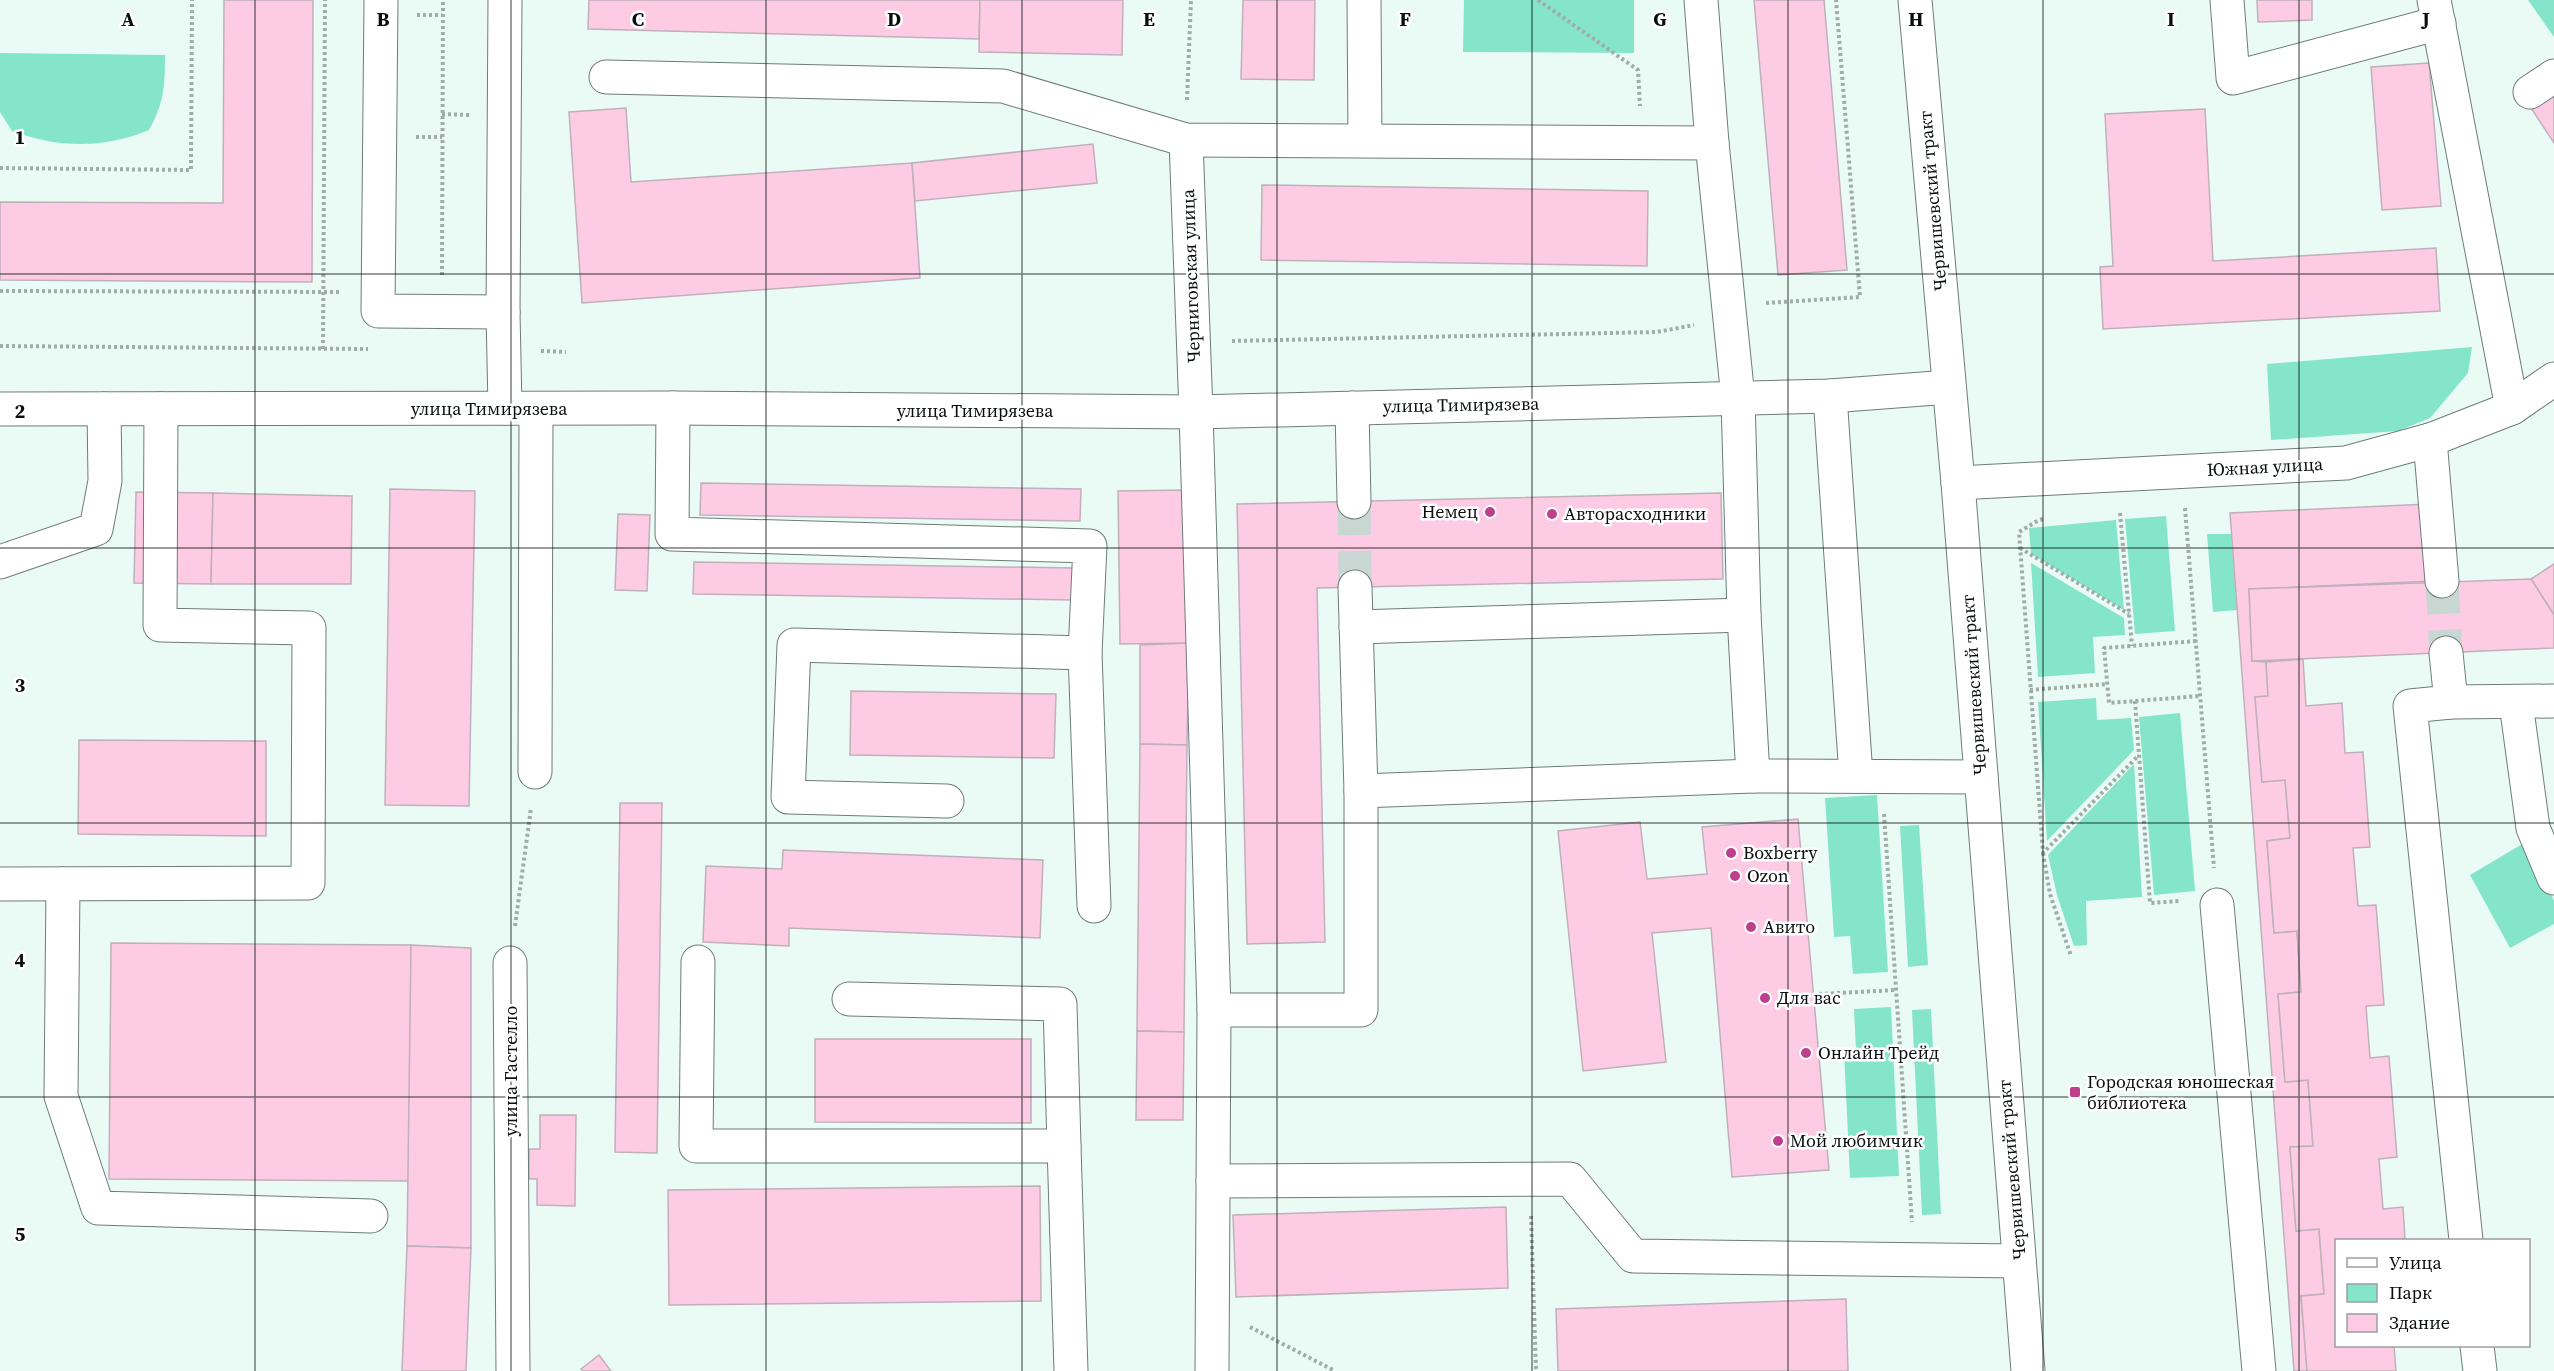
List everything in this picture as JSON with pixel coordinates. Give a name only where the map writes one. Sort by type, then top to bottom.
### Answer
[{"type":"street","points":[[381,0],[378,310],[503,312]]},
{"type":"street","points":[[505,0],[504,351],[521,409],[535,772]]},
{"type":"street","points":[[1364,0],[1365,140]]},
{"type":"street","points":[[1701,0],[1712,143],[1738,398],[1744,615],[1753,776]]},
{"type":"street","name":"Червишевский тракт","points":[[1915,0],[1958,483],[2028,1371]]},
{"type":"street","points":[[2227,0],[2233,78],[2436,11],[2512,408]]},
{"type":"street","points":[[606,77],[1003,86],[1186,140],[1712,143]]},
{"type":"street","name":"Черниговская улица","points":[[1186,140],[1214,1010],[1212,1371]]},
{"type":"street","name":"Южная улица","points":[[1958,483],[2346,463],[2430,440],[2512,408],[2554,379]]},
{"type":"street","name":"улица Тимирязева","points":[[0,409],[673,408],[1196,412],[1830,396],[1949,387]]},
{"type":"street","points":[[1830,396],[1869,776]]},
{"type":"street","points":[[673,408],[672,534],[1090,546],[1086,653],[1094,906]]},
{"type":"street","points":[[1352,408],[1353,502]]},
{"type":"street","points":[[0,562],[96,529],[105,480],[104,409]]},
{"type":"street","points":[[0,884],[308,883],[309,628],[160,625],[161,409]]},
{"type":"street","points":[[2430,440],[2442,581]]},
{"type":"street","points":[[1214,1010],[1361,1010],[1360,791],[1355,587]]},
{"type":"street","points":[[1356,627],[1744,615]]},
{"type":"street","points":[[947,801],[788,797],[794,645],[1086,653]]},
{"type":"street","points":[[2446,653],[2451,702]]},
{"type":"street","points":[[2466,1239],[2410,706],[2451,702],[2554,701]]},
{"type":"street","points":[[2516,703],[2533,828],[2554,878]]},
{"type":"street","points":[[1360,791],[1753,776],[1981,777]]},
{"type":"street","points":[[63,884],[61,1096],[98,1208],[372,1216]]},
{"type":"street","points":[[2217,901],[2259,1371]]},
{"type":"street","points":[[698,962],[696,1146],[1064,1146]]},
{"type":"street","name":"улица Гастелло","points":[[510,963],[513,1371]]},
{"type":"street","points":[[849,999],[1060,1004],[1071,1371]]},
{"type":"street","points":[[1213,1181],[1570,1179],[1633,1256],[2019,1261]]},
{"type":"street","points":[[2477,1347],[2480,1371]]},
{"type":"path","points":[[0,168],[191,170],[192,0]]},
{"type":"path","points":[[324,349],[325,0]]},
{"type":"path","points":[[442,285],[443,0]]},
{"type":"path","points":[[1186,140],[1191,0]]},
{"type":"path","points":[[1538,0],[1638,70],[1641,143]]},
{"type":"path","points":[[1194,342],[1658,332],[1692,326],[1729,306],[1860,297],[1836,0]]},
{"type":"path","points":[[0,291],[324,293],[378,290]]},
{"type":"path","points":[[0,346],[380,349]]},
{"type":"path","points":[[504,351],[566,352]]},
{"type":"path","points":[[2135,701],[2150,903],[2217,901],[2185,507],[2174,508]]},
{"type":"path","points":[[2109,514],[2131,512]]},
{"type":"path","points":[[2121,513],[2132,646]]},
{"type":"path","points":[[2050,519],[2038,520],[2019,532],[2043,853],[2050,894],[2071,956]]},
{"type":"path","points":[[2020,549],[2129,614]]},
{"type":"path","points":[[2196,641],[2104,648],[2109,703],[2200,696]]},
{"type":"path","points":[[2030,690],[2107,684]]},
{"type":"path","points":[[2043,853],[2139,755]]},
{"type":"path","points":[[510,963],[535,772]]},
{"type":"path","points":[[1869,776],[1896,990],[1915,1259]]},
{"type":"path","points":[[1819,994],[1896,990]]},
{"type":"path","points":[[1530,1179],[1536,1371]]},
{"type":"path","points":[[1212,1307],[1335,1371]]},
{"type":"green space","points":[[1464,0],[1634,0],[1634,53],[1463,52]]},
{"type":"green space","points":[[2528,0],[2554,0],[2554,37]]},
{"type":"green space","points":[[0,53],[165,55],[164,85],[158,111],[149,130],[115,141],[63,143],[29,137],[12,131],[0,112]]},
{"type":"green space","points":[[2472,347],[2468,373],[2430,418],[2398,431],[2271,440],[2267,364]]},
{"type":"green space","points":[[2166,516],[2175,631],[2135,634],[2125,519]]},
{"type":"green space","points":[[2116,520],[2124,610],[2031,554],[2029,528]]},
{"type":"green space","points":[[2207,534],[2231,534],[2237,610],[2213,612]]},
{"type":"green space","points":[[2031,563],[2124,618],[2125,635],[2093,637],[2095,673],[2038,677]]},
{"type":"green space","points":[[2096,698],[2097,720],[2131,718],[2134,750],[2047,841],[2038,702]]},
{"type":"green space","points":[[2180,713],[2195,891],[2154,895],[2139,717]]},
{"type":"green space","points":[[2134,764],[2142,897],[2086,901],[2087,945],[2074,946],[2057,895],[2048,855]]},
{"type":"green space","points":[[1877,795],[1888,972],[1853,974],[1850,936],[1834,937],[1825,798]]},
{"type":"green space","points":[[1919,825],[1928,965],[1908,967],[1900,826]]},
{"type":"green space","points":[[2529,840],[2554,901],[2554,924],[2510,948],[2470,875]]},
{"type":"green space","points":[[1891,1007],[1899,1176],[1850,1178],[1844,1051],[1856,1050],[1854,1009]]},
{"type":"green space","points":[[1931,1009],[1941,1214],[1922,1215],[1912,1010]]},
{"type":"building","points":[[224,0],[313,0],[312,282],[0,280],[0,202],[223,203]]},
{"type":"building","points":[[589,0],[980,0],[979,39],[588,29]]},
{"type":"building","points":[[980,0],[1123,0],[1122,55],[979,52]]},
{"type":"building","points":[[1243,0],[1315,0],[1314,80],[1241,79]]},
{"type":"building","points":[[1754,0],[1824,0],[1847,270],[1778,275]]},
{"type":"building","points":[[2257,0],[2312,0],[2312,20],[2258,22]]},
{"type":"building","points":[[2429,63],[2441,206],[2382,210],[2371,67]]},
{"type":"building","points":[[2554,93],[2554,143],[2531,108]]},
{"type":"building","points":[[626,108],[631,182],[912,163],[920,278],[582,303],[569,112]]},
{"type":"building","points":[[2205,109],[2213,261],[2436,248],[2440,311],[2103,329],[2100,267],[2113,266],[2105,114]]},
{"type":"building","points":[[1093,144],[1097,183],[915,201],[912,163]]},
{"type":"building","points":[[1262,185],[1648,191],[1647,266],[1261,260]]},
{"type":"building","points":[[701,483],[1081,489],[1080,521],[700,515]]},
{"type":"building","points":[[390,489],[475,491],[469,806],[385,805]]},
{"type":"building","points":[[1184,490],[1189,643],[1120,644],[1118,491]]},
{"type":"building","points":[[136,492],[213,493],[211,584],[134,583]]},
{"type":"building","points":[[213,493],[352,496],[351,584],[211,584]]},
{"type":"building","points":[[1721,493],[1723,579],[1317,588],[1325,942],[1247,944],[1237,504]]},
{"type":"building","points":[[2428,504],[2434,581],[2249,589],[2252,661],[2266,662],[2268,696],[2255,697],[2262,782],[2285,780],[2290,838],[2267,841],[2274,933],[2297,931],[2301,992],[2278,994],[2285,1082],[2308,1080],[2313,1146],[2290,1147],[2296,1231],[2319,1229],[2324,1294],[2301,1296],[2307,1371],[2294,1371],[2230,513]]},
{"type":"building","points":[[618,514],[650,515],[647,591],[615,590]]},
{"type":"building","points":[[694,562],[1073,568],[1073,600],[693,594]]},
{"type":"building","points":[[2554,564],[2554,615],[2531,579]]},
{"type":"building","points":[[2531,579],[2554,615],[2554,648],[2252,661],[2249,589]]},
{"type":"building","points":[[1189,643],[1187,745],[1140,744],[1140,645]]},
{"type":"building","points":[[2303,659],[2306,706],[2342,703],[2345,753],[2363,752],[2370,847],[2353,848],[2358,906],[2376,905],[2384,1005],[2366,1006],[2370,1058],[2389,1056],[2397,1157],[2379,1159],[2383,1209],[2403,1207],[2405,1239],[2335,1239],[2335,1347],[2394,1347],[2396,1371],[2307,1371],[2301,1296],[2324,1294],[2319,1229],[2296,1231],[2290,1147],[2313,1146],[2308,1080],[2285,1082],[2278,994],[2301,992],[2297,931],[2274,933],[2267,841],[2290,838],[2285,780],[2262,782],[2255,697],[2268,696],[2266,662]]},
{"type":"building","points":[[851,691],[1056,694],[1054,758],[850,755]]},
{"type":"building","points":[[79,740],[266,741],[266,836],[78,834]]},
{"type":"building","points":[[1140,744],[1187,745],[1184,1032],[1137,1031]]},
{"type":"building","points":[[620,803],[662,803],[657,1153],[615,1152]]},
{"type":"building","name":"Для вас","points":[[1798,819],[1829,1170],[1732,1177],[1711,928],[1652,933],[1666,1062],[1583,1071],[1558,831],[1640,822],[1647,879],[1707,874],[1702,827]]},
{"type":"building","points":[[783,850],[1043,860],[1040,938],[789,928],[789,946],[703,942],[706,866],[782,869]]},
{"type":"building","points":[[111,943],[411,945],[409,1181],[109,1179]]},
{"type":"building","points":[[411,945],[471,948],[471,1248],[407,1246]]},
{"type":"building","points":[[1137,1031],[1184,1032],[1183,1120],[1136,1120]]},
{"type":"building","points":[[815,1039],[1031,1039],[1031,1123],[815,1122]]},
{"type":"building","points":[[540,1115],[576,1115],[575,1206],[537,1205],[537,1179],[529,1179],[529,1149],[540,1149]]},
{"type":"building","points":[[1040,1186],[1041,1301],[669,1305],[668,1190]]},
{"type":"building","points":[[1506,1207],[1508,1288],[1236,1297],[1233,1215]]},
{"type":"building","points":[[407,1246],[471,1248],[466,1371],[402,1371]]},
{"type":"building","points":[[1846,1299],[1848,1371],[1558,1371],[1556,1309]]},
{"type":"building","points":[[599,1355],[611,1371],[583,1371],[581,1369]]},
{"type":"tunnel","points":[[1354,502],[1355,587]]},
{"type":"tunnel","points":[[2442,581],[2446,653]]},
{"type":"place","name":"Немец","points":[[1490,512]]},
{"type":"place","name":"Авторасходники","points":[[1552,514]]},
{"type":"place","name":"Boxberry","points":[[1731,853]]},
{"type":"place","name":"Ozon","points":[[1735,876]]},
{"type":"place","name":"Авито","points":[[1751,927]]},
{"type":"place","name":"Для вас","points":[[1765,998]]},
{"type":"place","name":"Онлайн Трейд","points":[[1806,1053]]},
{"type":"place","name":"Городская юношеская библиотека","points":[[2075,1092]]},
{"type":"place","name":"Мой любимчик","points":[[1778,1141]]}]
